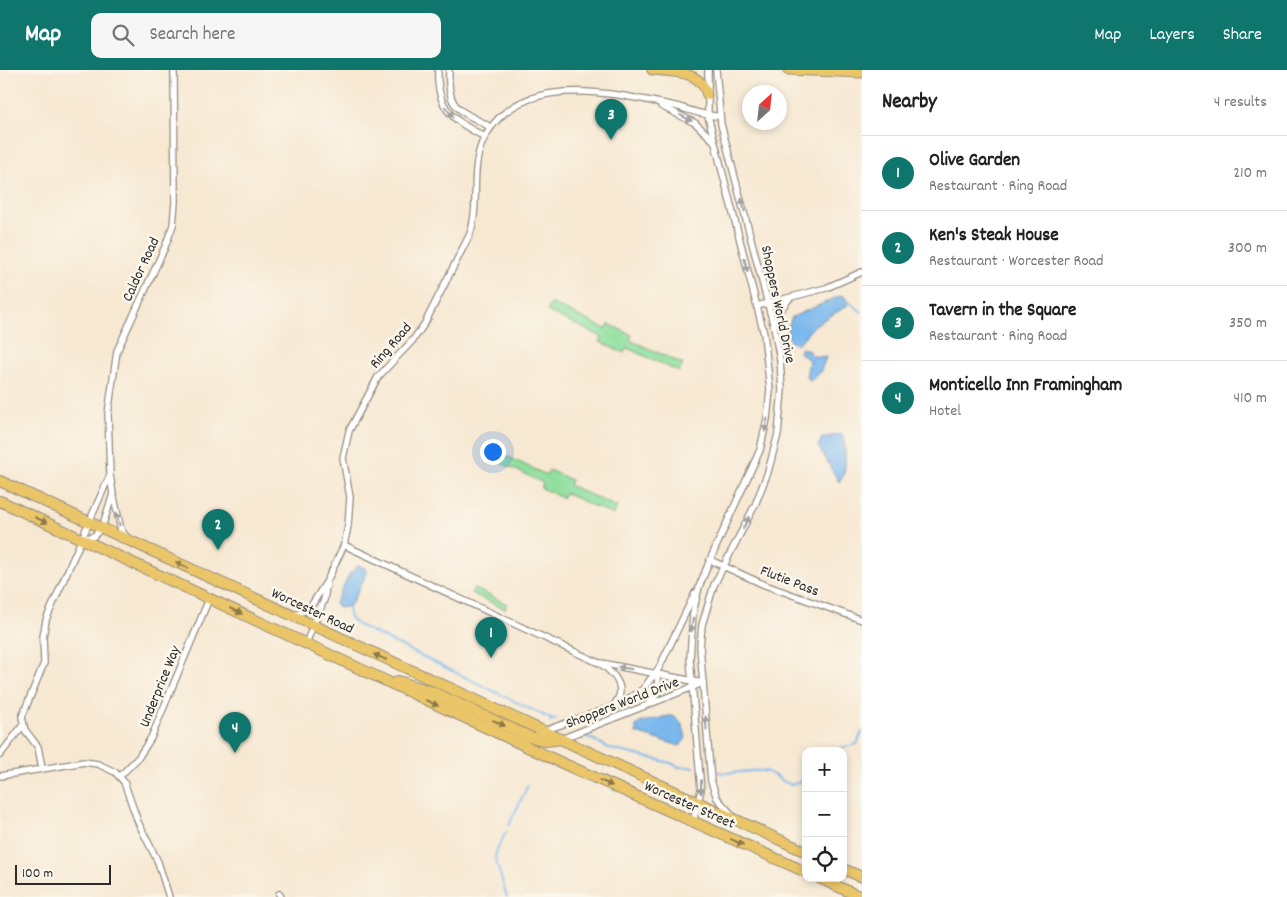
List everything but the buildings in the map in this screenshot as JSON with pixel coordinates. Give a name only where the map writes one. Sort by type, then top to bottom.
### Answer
[{"type":"highway","name":"Worcester Road","points":[[0,481],[615,764]]},
{"type":"highway","points":[[0,501],[372,675],[427,690],[534,738],[546,741],[561,739]]},
{"type":"highway","name":"Worcester Street","points":[[372,675],[562,763],[802,870]]},
{"type":"highway","name":"Worcester Street","points":[[615,764],[802,850]]},
{"type":"highway","points":[[847,871],[862,877]]},
{"type":"highway","points":[[828,882],[861,897]]},
{"type":"main road","points":[[652,70],[693,76],[702,83],[707,95]]},
{"type":"main road","points":[[788,70],[862,73]]},
{"type":"street","name":"Caldor Road","points":[[102,527],[113,494],[110,475],[108,408],[117,351],[165,247],[173,221],[174,70]]},
{"type":"street","points":[[438,70],[439,92],[446,108],[459,122],[485,137]]},
{"type":"street","points":[[449,70],[449,93],[457,107],[466,115],[490,127]]},
{"type":"street","name":"Shoppers World Drive","points":[[693,822],[699,804],[701,786],[692,680],[691,627],[697,596],[710,560],[755,464],[766,427],[770,398],[769,369],[757,306],[708,116],[708,70]]},
{"type":"street","name":"Shoppers World Drive","points":[[716,70],[719,116],[774,326],[780,360],[782,390],[775,449],[760,493],[711,592],[702,625],[700,647],[712,788],[723,806],[748,826]]},
{"type":"street","name":"Ring Road","points":[[306,644],[325,597],[327,581],[344,545],[350,509],[344,462],[347,435],[381,373],[413,340],[425,323],[470,234],[474,218],[479,153],[490,127],[501,113],[513,103],[526,96],[545,92],[597,92],[708,116],[719,116]]},
{"type":"street","name":"Ring Road","points":[[649,102],[695,123],[716,144]]},
{"type":"street","points":[[757,306],[834,286],[862,272]]},
{"type":"street","points":[[774,326],[781,310],[791,298]]},
{"type":"street","name":"Caldor Road","points":[[82,540],[110,475]]},
{"type":"street","points":[[113,494],[121,530],[130,541]]},
{"type":"street","points":[[0,755],[22,726],[24,706],[44,663],[43,637],[46,620],[82,540],[94,536],[102,527]]},
{"type":"street","points":[[344,545],[595,661],[610,671],[620,684],[619,697],[612,707]]},
{"type":"street","name":"Flutie Pass","points":[[710,560],[765,585],[862,620]]},
{"type":"street","name":"Shoppers World Drive","points":[[536,728],[552,730],[612,707],[638,693],[656,673],[703,578]]},
{"type":"street","points":[[285,613],[299,614],[308,610],[327,581]]},
{"type":"street","name":"Underprice Way","points":[[120,776],[138,758],[151,738],[209,599]]},
{"type":"street","points":[[595,661],[703,683]]},
{"type":"street","points":[[644,708],[660,690],[656,673]]},
{"type":"street","name":"Shoppers World Drive","points":[[561,739],[644,708],[703,683]]},
{"type":"street","points":[[22,726],[38,747],[42,768]]},
{"type":"street","points":[[0,776],[42,768],[91,762],[104,766],[120,776],[127,788],[138,822],[158,862],[168,897]]},
{"type":"green space","points":[[551,303],[606,329],[609,324],[632,335],[630,340],[683,364],[679,372],[627,348],[624,353],[600,342],[602,337],[547,311]]},
{"type":"green space","points":[[497,452],[547,475],[549,470],[571,480],[569,485],[617,507],[613,515],[565,493],[562,498],[541,488],[543,483],[493,459]]},
{"type":"green space","points":[[474,588],[507,604],[505,609],[471,593]]},
{"type":"water","points":[[842,295],[848,300],[847,306],[815,325],[797,345],[790,341],[786,332],[792,317]]},
{"type":"water","points":[[801,348],[808,350],[813,356],[826,357],[820,373],[810,381],[806,377],[809,360],[799,352]]},
{"type":"water","points":[[841,434],[844,437],[845,461],[844,473],[839,482],[818,446],[822,438]]},
{"type":"water","points":[[359,565],[366,569],[366,575],[350,606],[339,608],[335,603],[350,573]]},
{"type":"water","points":[[668,716],[676,717],[683,726],[686,738],[680,746],[636,733],[636,726],[639,723]]},
{"type":"waterway","points":[[849,302],[862,312]]},
{"type":"waterway","points":[[348,608],[350,618],[358,625],[551,719]]},
{"type":"waterway","points":[[550,721],[557,720]]},
{"type":"waterway","points":[[846,747],[857,744],[862,732]]},
{"type":"waterway","points":[[586,736],[611,749],[671,763],[679,767],[694,767]]},
{"type":"waterway","points":[[718,772],[764,771],[789,784],[794,784],[802,780]]},
{"type":"waterway","points":[[509,825],[528,785]]},
{"type":"waterway","points":[[506,832],[495,858],[507,897]]},
{"type":"place","name":"Tavern in the Square","points":[[611,140]]},
{"type":"place","name":"Ken's Steak House","points":[[218,550]]},
{"type":"place","name":"Olive Garden","points":[[491,658]]},
{"type":"place","name":"Monticello Inn Framingham","points":[[235,753]]}]
